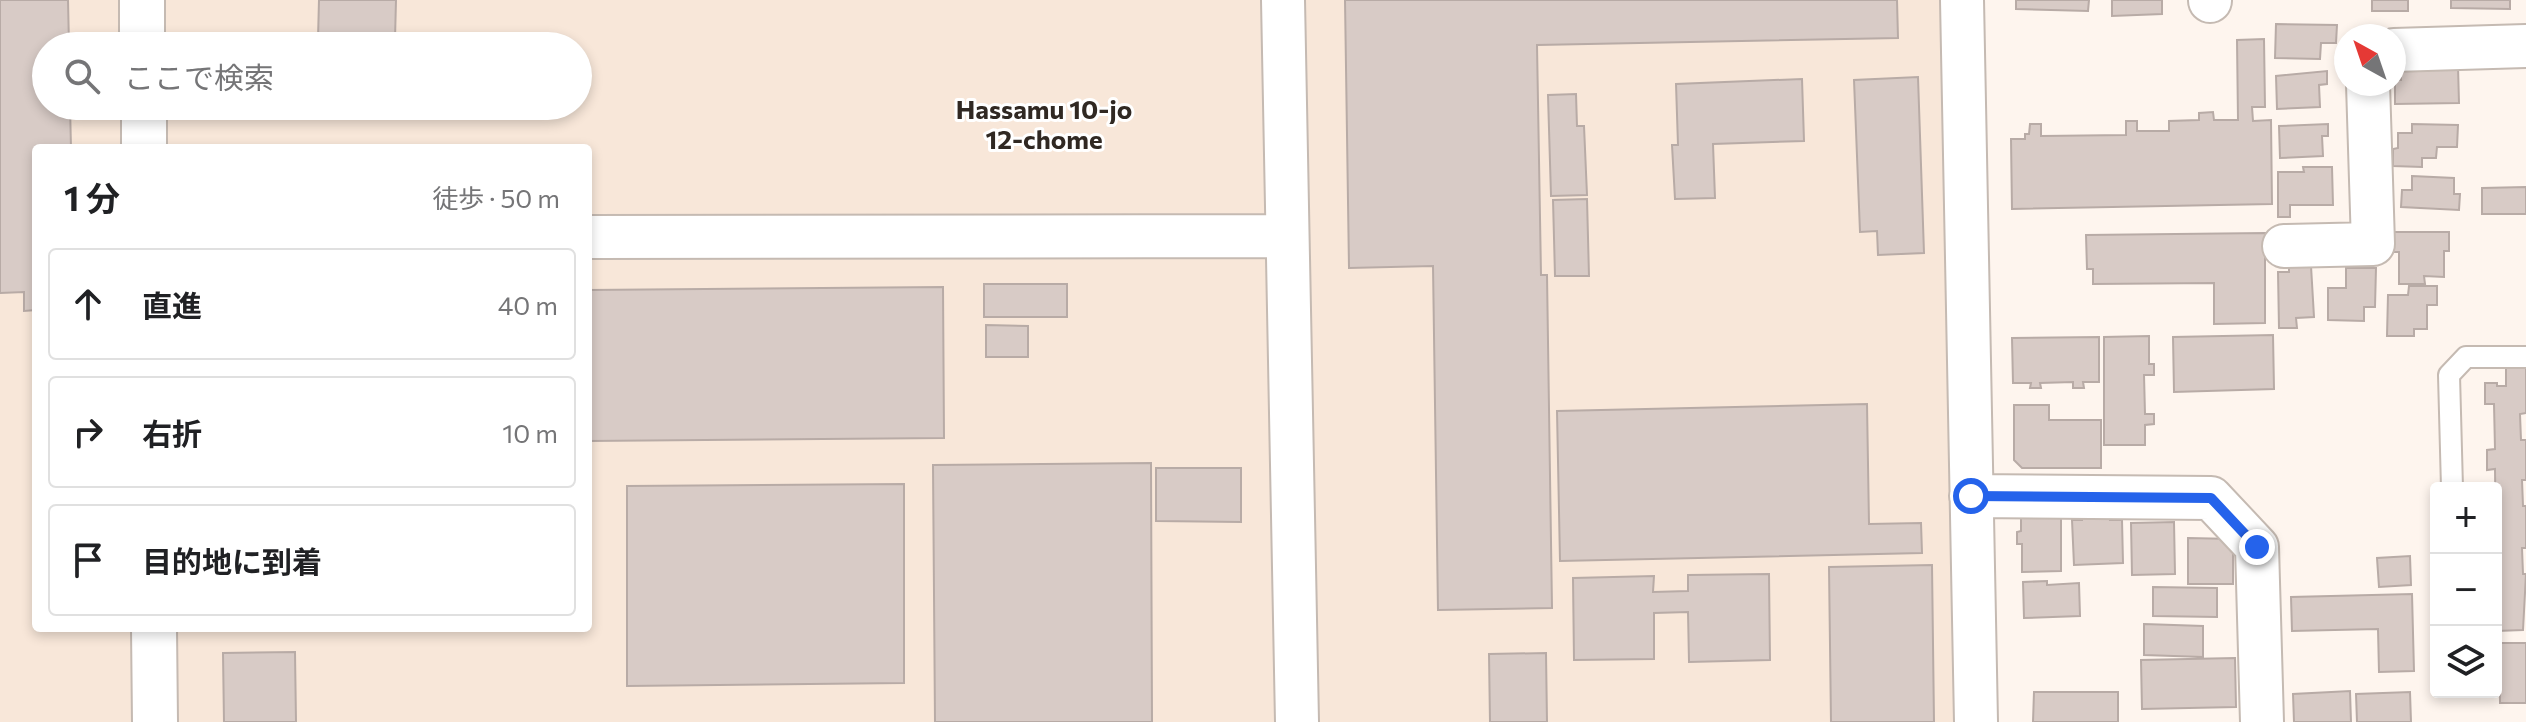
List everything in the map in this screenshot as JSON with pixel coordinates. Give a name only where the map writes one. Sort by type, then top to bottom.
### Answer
[{"type":"street","points":[[142,0],[142,32]]},
{"type":"street","points":[[1283,0],[1297,722]]},
{"type":"street","points":[[1962,0],[1976,722]]},
{"type":"street","points":[[2406,50],[2526,46]]},
{"type":"street","points":[[2284,246],[2373,244],[2368,96]]},
{"type":"street","points":[[144,120],[144,144]]},
{"type":"street","points":[[592,237],[1287,236]]},
{"type":"street","points":[[1971,496],[2211,498],[2257,547],[2262,722]]},
{"type":"street","points":[[154,632],[155,722]]},
{"type":"lane","points":[[2452,482],[2449,375],[2466,357],[2526,357]]},
{"type":"shaded area","points":[[0,0],[1981,0],[1998,722],[0,722]]},
{"type":"building","points":[[0,0],[68,0],[69,32],[32,32],[32,120],[70,120],[71,144],[32,144],[32,310],[24,311],[24,292],[0,293]]},
{"type":"building","points":[[319,0],[396,0],[395,32],[318,32]]},
{"type":"building","points":[[1345,0],[1897,0],[1898,38],[1537,45],[1541,275],[1547,275],[1552,608],[1438,610],[1433,266],[1349,268]]},
{"type":"building","points":[[2016,0],[2089,0],[2088,11],[2016,9]]},
{"type":"building","points":[[2112,0],[2162,0],[2162,14],[2112,16]]},
{"type":"building","points":[[2372,0],[2408,0],[2408,11],[2372,11]]},
{"type":"building","points":[[2451,0],[2510,0],[2510,9],[2451,8]]},
{"type":"building","points":[[2276,24],[2334,25],[2334,43],[2321,43],[2320,59],[2275,58]]},
{"type":"building","points":[[2264,39],[2265,107],[2252,107],[2253,121],[2271,120],[2272,204],[2012,209],[2011,139],[2025,139],[2030,124],[2041,124],[2041,136],[2126,135],[2126,121],[2137,121],[2137,131],[2169,131],[2169,121],[2199,120],[2199,113],[2213,112],[2214,120],[2238,120],[2237,40]]},
{"type":"building","points":[[2458,66],[2459,103],[2395,104],[2395,96],[2406,96],[2406,67]]},
{"type":"building","points":[[2327,71],[2327,84],[2319,85],[2320,107],[2277,109],[2276,76]]},
{"type":"building","points":[[1918,77],[1924,253],[1878,255],[1877,231],[1860,232],[1854,80]]},
{"type":"building","points":[[1802,79],[1804,141],[1713,144],[1715,198],[1675,199],[1672,145],[1678,145],[1676,84]]},
{"type":"building","points":[[1576,94],[1577,126],[1584,126],[1587,195],[1551,196],[1548,95]]},
{"type":"building","points":[[2328,124],[2328,136],[2322,136],[2323,156],[2280,158],[2279,126]]},
{"type":"building","points":[[2412,124],[2458,125],[2457,147],[2437,147],[2436,158],[2422,158],[2422,167],[2393,166],[2393,149],[2398,148],[2398,133],[2412,133]]},
{"type":"building","points":[[2303,167],[2332,167],[2333,205],[2290,205],[2290,217],[2278,217],[2278,172],[2304,172]]},
{"type":"building","points":[[2412,176],[2454,178],[2454,194],[2460,194],[2459,210],[2401,207],[2402,190],[2412,190]]},
{"type":"building","points":[[2526,187],[2526,214],[2482,214],[2482,188]]},
{"type":"building","points":[[1587,199],[1589,276],[1555,276],[1553,200]]},
{"type":"building","points":[[2393,232],[2449,232],[2449,251],[2444,251],[2444,277],[2424,276],[2425,284],[2399,284],[2399,252],[2393,252]]},
{"type":"building","points":[[2265,233],[2265,323],[2214,324],[2214,283],[2093,284],[2093,269],[2087,269],[2086,235]]},
{"type":"building","points":[[2289,264],[2311,266],[2314,317],[2296,318],[2297,328],[2279,328],[2278,272],[2289,272]]},
{"type":"building","points":[[2346,268],[2376,268],[2375,307],[2364,307],[2364,321],[2328,320],[2328,288],[2346,288]]},
{"type":"building","points":[[984,284],[1067,284],[1067,317],[984,317]]},
{"type":"building","points":[[2409,286],[2437,286],[2437,305],[2427,305],[2427,329],[2414,329],[2414,336],[2387,336],[2388,295],[2408,295]]},
{"type":"building","points":[[943,287],[944,438],[592,441],[592,290]]},
{"type":"building","points":[[986,325],[1028,326],[1028,357],[986,357]]},
{"type":"building","points":[[2273,335],[2274,389],[2174,392],[2173,337]]},
{"type":"building","points":[[2149,336],[2149,364],[2154,364],[2154,375],[2144,375],[2145,414],[2154,414],[2154,424],[2145,425],[2145,445],[2104,445],[2104,337]]},
{"type":"building","points":[[2099,337],[2099,382],[2083,382],[2084,388],[2073,388],[2073,382],[2040,383],[2041,388],[2030,388],[2031,383],[2013,383],[2012,338]]},
{"type":"building","points":[[2506,368],[2526,368],[2526,413],[2520,414],[2521,440],[2526,440],[2526,480],[2522,480],[2523,506],[2526,506],[2526,548],[2522,548],[2523,574],[2526,574],[2523,630],[2502,631],[2502,482],[2495,482],[2495,469],[2487,470],[2487,450],[2495,449],[2494,404],[2485,404],[2485,383],[2506,386]]},
{"type":"building","points":[[1867,404],[1869,524],[1921,523],[1922,553],[1560,561],[1557,411]]},
{"type":"building","points":[[2014,405],[2049,405],[2049,420],[2101,420],[2101,468],[2022,468],[2014,460]]},
{"type":"building","points":[[1151,463],[1152,722],[935,722],[933,465]]},
{"type":"building","points":[[1156,468],[1241,468],[1241,522],[1156,521]]},
{"type":"building","points":[[904,484],[904,683],[627,686],[627,486]]},
{"type":"building","points":[[2061,505],[2061,571],[2022,572],[2022,544],[2017,544],[2017,532],[2021,531],[2021,506]]},
{"type":"building","points":[[2110,506],[2110,520],[2122,520],[2123,563],[2074,565],[2072,520],[2082,520],[2082,507]]},
{"type":"building","points":[[2174,522],[2175,574],[2132,575],[2131,523]]},
{"type":"building","points":[[2188,538],[2233,539],[2233,584],[2188,584]]},
{"type":"building","points":[[2410,556],[2411,585],[2379,587],[2377,558]]},
{"type":"building","points":[[1932,565],[1934,722],[1831,722],[1829,567]]},
{"type":"building","points":[[1769,574],[1770,660],[1689,662],[1688,612],[1654,613],[1654,659],[1574,660],[1573,578],[1654,576],[1653,592],[1688,591],[1688,575]]},
{"type":"building","points":[[2047,581],[2047,585],[2079,583],[2080,616],[2024,618],[2023,582]]},
{"type":"building","points":[[2153,587],[2217,588],[2217,617],[2153,616]]},
{"type":"building","points":[[2412,594],[2414,671],[2379,672],[2378,629],[2292,631],[2291,597]]},
{"type":"building","points":[[2144,624],[2203,626],[2203,657],[2144,655]]},
{"type":"building","points":[[2502,643],[2526,643],[2526,703],[2500,703]]},
{"type":"building","points":[[295,652],[296,722],[224,722],[223,653]]},
{"type":"building","points":[[1546,653],[1547,722],[1490,722],[1489,654]]},
{"type":"building","points":[[2235,658],[2236,707],[2142,709],[2141,660]]},
{"type":"building","points":[[2350,691],[2351,722],[2294,722],[2293,694]]},
{"type":"building","points":[[2034,692],[2118,692],[2118,722],[2033,722]]},
{"type":"building","points":[[2410,692],[2411,722],[2357,722],[2356,694]]},
{"type":"district","name":"Hassamu 10-jo 12-chome","points":[[1044,125]]},
{"type":"route","points":[[1971,496],[2211,498],[2257,547]]}]
